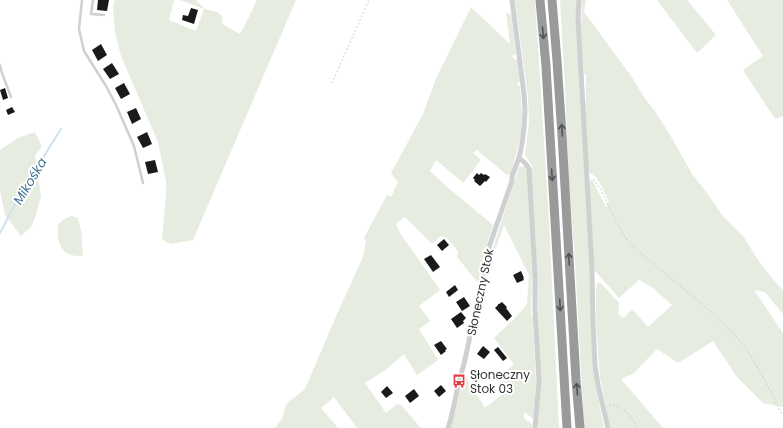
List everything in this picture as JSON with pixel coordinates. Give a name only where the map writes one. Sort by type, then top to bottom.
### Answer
[{"type":"highway","points":[[540,0],[546,66],[567,428]]},
{"type":"highway","points":[[552,0],[558,76],[575,372],[580,428]]},
{"type":"street","name":"Słoneczny Stok","points":[[448,428],[464,364],[490,244],[519,158],[524,128],[524,94],[512,0]]},
{"type":"street","points":[[579,0],[578,18],[592,270],[595,365],[598,386],[608,428]]},
{"type":"street","points":[[519,158],[528,166],[530,177],[539,381],[535,428]]},
{"type":"lane","points":[[82,0],[79,29],[84,51],[116,105],[134,146],[143,183]]},
{"type":"lane","points":[[93,0],[91,14],[104,15]]},
{"type":"lane","points":[[0,64],[11,96]]},
{"type":"path","points":[[332,82],[369,0]]},
{"type":"path","points":[[586,176],[594,179],[600,188],[616,222],[627,240],[639,252],[708,309],[747,350],[765,380],[783,415]]},
{"type":"path","points":[[603,406],[618,406],[623,409],[638,428]]},
{"type":"shaded area","points":[[114,0],[174,0],[169,20],[196,31],[204,9],[180,0],[196,0],[205,9],[217,12],[223,17],[222,24],[240,34],[257,0],[296,0],[193,240],[170,244],[162,239],[166,181],[158,142],[121,56],[115,32],[113,8]]},
{"type":"shaded area","points":[[515,0],[535,0],[549,221],[559,428],[538,428],[540,385],[537,270],[531,172],[532,166],[525,155],[529,122],[528,97]]},
{"type":"shaded area","points":[[560,0],[577,0],[577,40],[596,385],[604,428],[584,428],[575,260],[569,183]]},
{"type":"shaded area","points":[[582,0],[586,0],[584,12],[654,110],[692,174],[722,215],[743,236],[762,266],[783,290],[783,314],[765,292],[754,290],[783,333],[783,407],[763,403],[737,377],[713,341],[678,363],[657,349],[633,374],[621,379],[663,428],[610,428],[600,377],[596,326],[597,283],[601,283],[619,303],[618,314],[624,318],[632,309],[648,327],[672,305],[653,288],[639,280],[619,298],[594,270],[589,187],[590,180],[593,181],[606,207],[609,202],[596,177],[590,173],[588,165],[585,103],[586,76],[584,73],[581,30]]},
{"type":"shaded area","points":[[657,0],[687,0],[716,35],[697,53]]},
{"type":"shaded area","points":[[727,0],[783,0],[783,116],[775,119],[743,70],[763,56]]},
{"type":"shaded area","points":[[471,7],[510,44],[506,13],[511,14],[516,55],[512,56],[517,60],[520,82],[517,84],[520,86],[522,114],[521,135],[511,173],[507,175],[477,150],[473,153],[481,160],[463,183],[436,160],[430,171],[493,225],[488,240],[479,284],[457,257],[458,251],[447,238],[441,236],[432,244],[405,217],[396,224],[400,233],[440,290],[419,306],[430,321],[419,329],[438,360],[417,375],[404,354],[384,371],[365,383],[386,413],[397,404],[401,405],[421,428],[357,428],[334,397],[321,408],[338,428],[275,428],[283,417],[286,404],[305,389],[363,257],[366,241],[364,238],[387,195],[391,197],[398,182],[391,173],[423,114],[436,79]]},
{"type":"shaded area","points":[[35,132],[42,146],[35,156],[41,196],[31,227],[21,236],[5,215],[0,190],[0,150],[18,138]]},
{"type":"shaded area","points":[[519,167],[525,167],[527,172],[532,273],[531,315],[534,319],[536,383],[534,417],[532,418],[524,412],[524,418],[532,424],[532,428],[450,428],[464,374],[485,408],[510,388],[500,377],[514,364],[494,338],[527,304],[529,275],[504,225],[495,251],[493,248]]},
{"type":"shaded area","points":[[71,216],[78,218],[81,230],[83,256],[68,254],[60,245],[58,225],[63,220]]},
{"type":"building","points":[[98,0],[109,0],[107,11],[97,10]]},
{"type":"building","points":[[191,8],[198,10],[194,24],[182,20],[183,15],[188,16]]},
{"type":"building","points":[[101,44],[107,55],[98,61],[92,50]]},
{"type":"building","points":[[112,63],[119,74],[110,79],[103,69]]},
{"type":"building","points":[[124,83],[130,94],[121,99],[115,88]]},
{"type":"building","points":[[5,88],[8,98],[3,100],[0,90]]},
{"type":"building","points":[[12,107],[15,112],[8,115],[6,110]]},
{"type":"building","points":[[136,108],[141,119],[132,124],[127,112]]},
{"type":"building","points":[[147,132],[152,144],[143,148],[137,137]]},
{"type":"building","points":[[155,160],[158,172],[148,174],[145,162]]},
{"type":"building","points":[[477,173],[479,175],[481,173],[484,175],[485,174],[490,177],[480,186],[474,181],[475,180],[473,178]]},
{"type":"building","points":[[444,239],[449,245],[442,251],[437,245]]},
{"type":"building","points":[[431,255],[440,267],[433,272],[424,259]]},
{"type":"building","points":[[521,271],[524,280],[517,283],[513,275]]},
{"type":"building","points":[[455,285],[458,290],[449,297],[446,292]]},
{"type":"building","points":[[464,297],[470,306],[462,311],[456,302]]},
{"type":"building","points":[[502,302],[512,316],[507,321],[495,308]]},
{"type":"building","points":[[461,312],[466,318],[463,321],[464,323],[457,328],[451,319]]},
{"type":"building","points":[[441,341],[447,349],[441,355],[434,345]]},
{"type":"building","points":[[483,346],[490,352],[484,359],[477,354]]},
{"type":"building","points":[[498,347],[507,358],[503,361],[494,350]]},
{"type":"building","points":[[477,372],[481,376],[476,382],[470,377]]},
{"type":"building","points":[[441,385],[446,391],[439,397],[434,391]]},
{"type":"building","points":[[387,386],[393,393],[386,398],[381,392]]},
{"type":"building","points":[[414,389],[419,396],[410,403],[405,396]]},
{"type":"waterway","name":"Mikośka","points":[[0,233],[22,191],[61,129]]},
{"type":"place","name":"Słoneczny Stok 03","points":[[459,381]]}]
